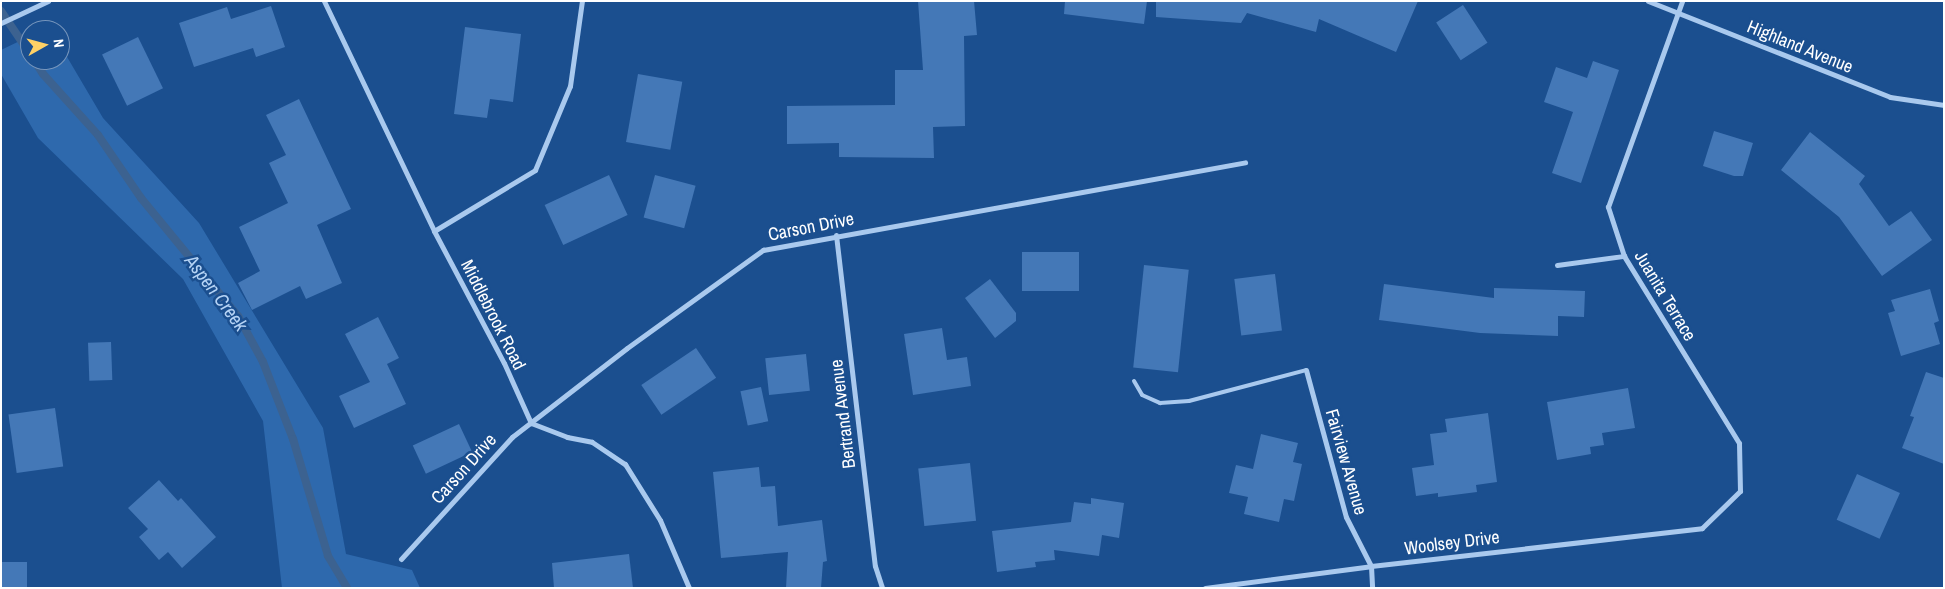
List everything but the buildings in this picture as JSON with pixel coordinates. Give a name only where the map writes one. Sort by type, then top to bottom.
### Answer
[{"type":"street","points":[[1,23],[48,1]]},
{"type":"street","name":"Middlebrook Road","points":[[324,1],[434,232],[504,364],[531,423]]},
{"type":"street","points":[[434,232],[535,170],[570,86],[582,1]]},
{"type":"street","name":"Highland Avenue","points":[[1648,1],[1890,97],[1944,105]]},
{"type":"street","name":"Juanita Terrace","points":[[1682,1],[1608,208],[1624,256],[1739,443],[1740,491],[1702,528]]},
{"type":"street","name":"Carson Drive","points":[[401,559],[512,437],[627,348],[762,250],[1245,162]]},
{"type":"street","name":"Bertrand Avenue","points":[[836,235],[875,566],[882,588]]},
{"type":"street","points":[[1557,265],[1624,256]]},
{"type":"street","name":"Fairview Avenue","points":[[1306,370],[1346,517],[1371,566],[1372,588]]},
{"type":"street","points":[[531,423],[567,437],[592,442],[624,464],[660,520],[689,588]]},
{"type":"street","name":"Woolsey Drive","points":[[1206,588],[1371,566],[1702,528]]},
{"type":"lane","points":[[1134,381],[1142,395],[1160,403],[1189,401],[1306,370]]},
{"type":"shaded area","points":[[20,41],[20,70],[70,70],[70,62],[103,118],[199,223],[323,428],[346,554],[412,570],[420,588],[282,588],[263,421],[183,279],[38,138],[1,74],[1,50]]},
{"type":"waterway","name":"Aspen Creek","points":[[1,11],[20,39]]},
{"type":"waterway","name":"Aspen Creek","points":[[40,70],[98,135],[141,198],[238,316],[263,362],[293,439],[328,556],[347,588]]}]
